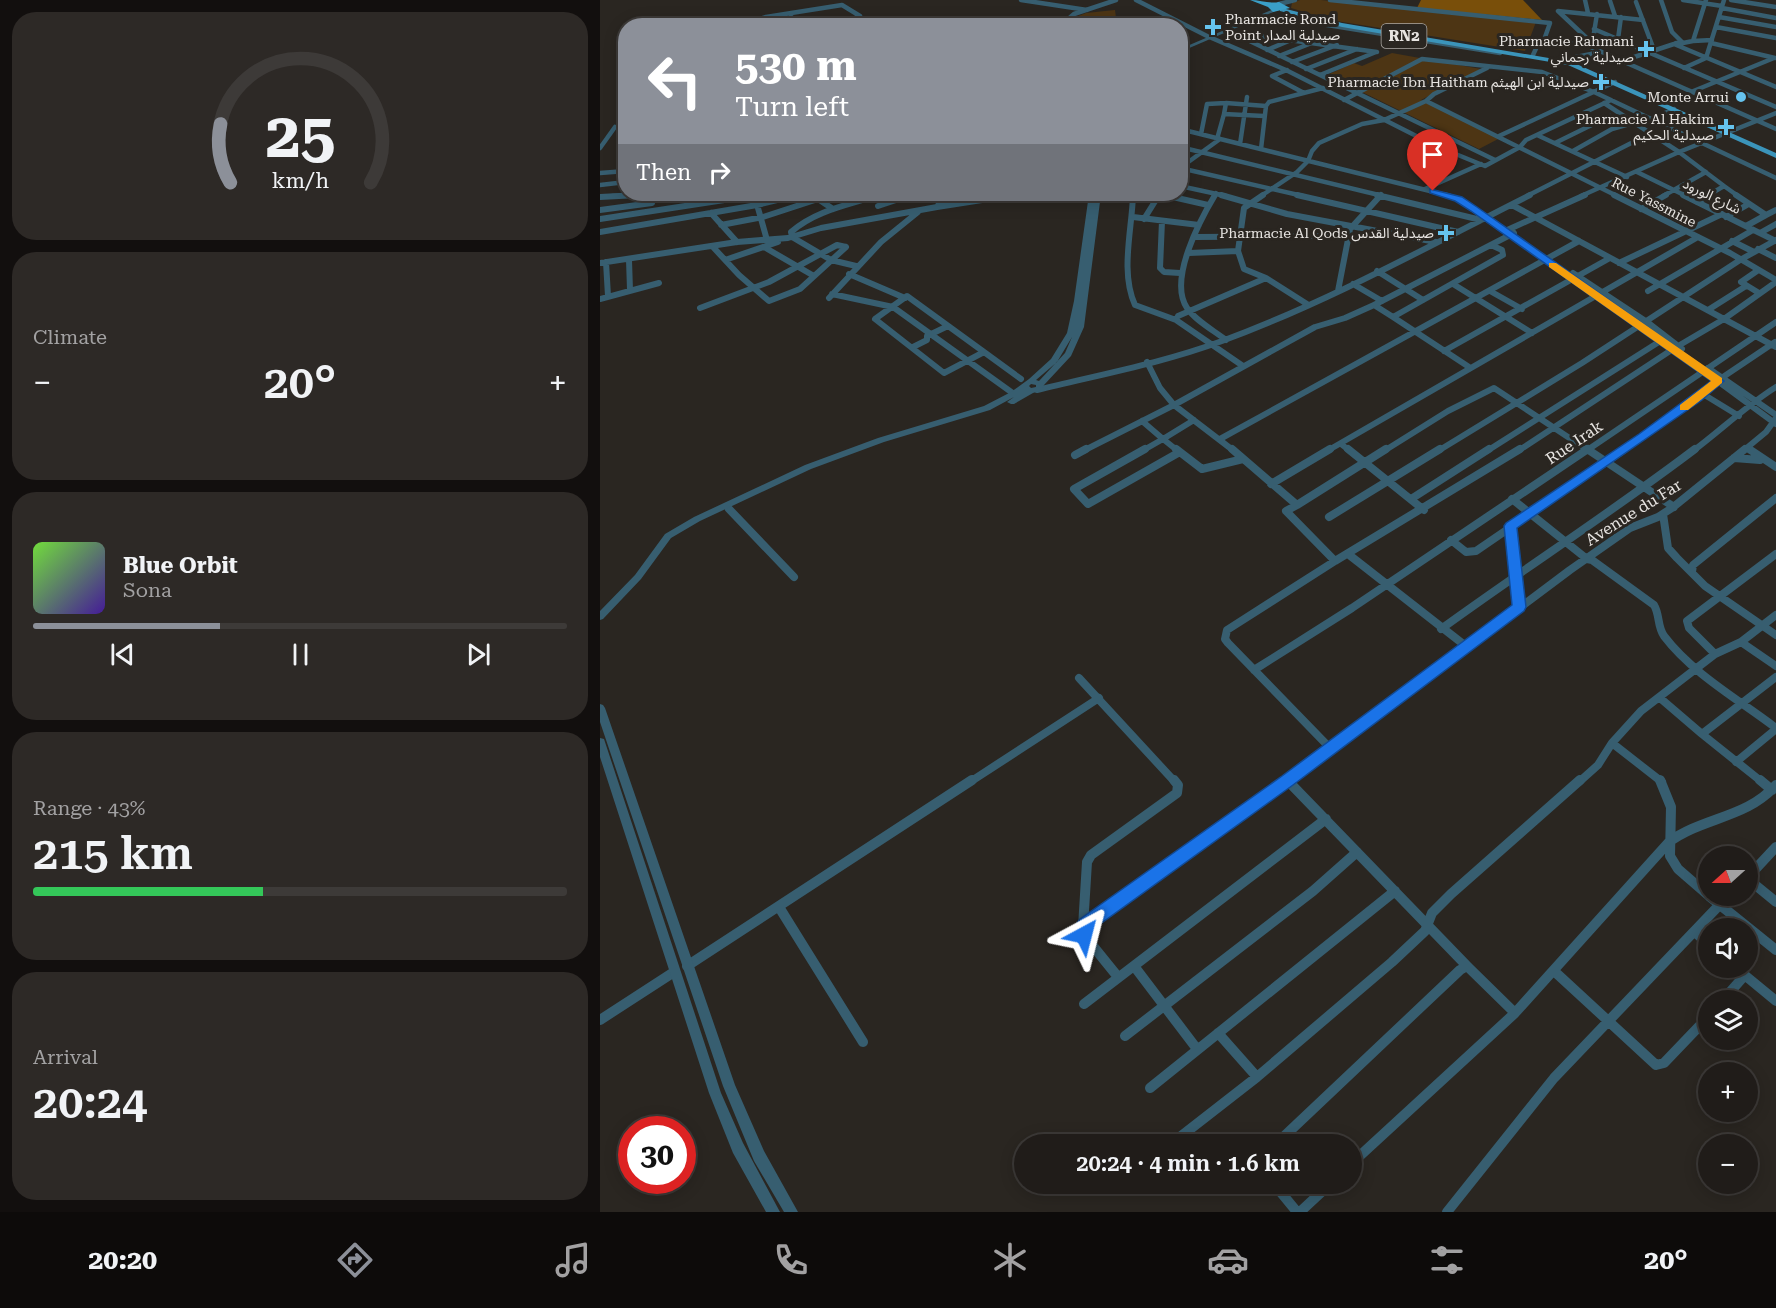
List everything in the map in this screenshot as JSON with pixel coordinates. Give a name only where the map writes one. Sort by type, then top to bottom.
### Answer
[{"type":"highway","name":"RN2","points":[[1253,0],[1278,7]]},
{"type":"highway","name":"RN2","points":[[1263,0],[1278,7]]},
{"type":"main road","name":"RN2","points":[[1278,7],[1342,26],[1561,60],[1615,82],[1776,156]]},
{"type":"main road","name":"RN2","points":[[1278,7],[1328,20],[1530,55]]},
{"type":"street","points":[[1021,0],[1087,10]]},
{"type":"street","points":[[1067,18],[1116,0]]},
{"type":"street","points":[[1136,0],[1172,18]]},
{"type":"street","points":[[1188,45],[1295,0]]},
{"type":"street","points":[[1330,0],[1548,22],[1551,25],[1544,40]]},
{"type":"street","points":[[1585,0],[1588,13]]},
{"type":"street","points":[[1661,0],[1672,32],[1683,43]]},
{"type":"street","points":[[1686,0],[1706,2],[1776,18]]},
{"type":"street","points":[[1684,68],[1706,58],[1724,0]]},
{"type":"street","points":[[1731,0],[1759,2],[1776,8]]},
{"type":"street","points":[[1610,1],[1618,17],[1618,39]]},
{"type":"street","points":[[1636,2],[1654,50]]},
{"type":"street","points":[[1693,42],[1706,2]]},
{"type":"street","points":[[1740,11],[1744,2]]},
{"type":"street","points":[[1750,33],[1759,2]]},
{"type":"street","points":[[765,18],[842,4],[860,16],[855,18]]},
{"type":"street","points":[[1209,36],[1229,31],[1278,7]]},
{"type":"street","points":[[1643,20],[1588,13],[1557,12],[1601,52],[1776,129]]},
{"type":"street","points":[[1573,26],[1574,12]]},
{"type":"street","points":[[791,13],[791,18]]},
{"type":"street","points":[[1592,45],[1597,14]]},
{"type":"street","points":[[1719,17],[1776,27]]},
{"type":"street","points":[[1188,26],[1286,70],[1384,120],[1485,165],[1520,147],[1523,142],[1611,100]]},
{"type":"street","points":[[1716,27],[1776,38]]},
{"type":"street","points":[[1594,29],[1776,107]]},
{"type":"street","points":[[1229,31],[1377,52],[1320,75]]},
{"type":"street","points":[[1229,31],[1495,160]]},
{"type":"street","points":[[1250,42],[1265,36]]},
{"type":"street","points":[[1267,50],[1293,39]]},
{"type":"street","points":[[1530,55],[1540,40],[1592,45]]},
{"type":"street","points":[[1279,56],[1316,42]]},
{"type":"street","points":[[1622,61],[1674,44],[1693,42],[1711,42],[1775,58]]},
{"type":"street","points":[[1674,44],[1776,87]]},
{"type":"street","points":[[1292,62],[1339,45]]},
{"type":"street","points":[[1306,69],[1358,48]]},
{"type":"street","points":[[1561,60],[1601,52]]},
{"type":"street","points":[[1691,92],[1775,58]]},
{"type":"street","points":[[1344,100],[1422,59],[1551,74],[1653,119],[1776,178]]},
{"type":"street","points":[[1300,65],[1272,76],[1304,93]]},
{"type":"street","points":[[1307,304],[1266,278],[1244,268],[1238,251],[1242,211],[1295,173],[1308,161],[1315,146],[1325,140],[1362,124],[1384,120],[1399,114],[1488,68]]},
{"type":"street","points":[[1261,149],[1264,116],[1269,102],[1335,82]]},
{"type":"street","points":[[1499,136],[1615,82]]},
{"type":"street","points":[[1240,144],[1247,97]]},
{"type":"street","name":"Rue Yassmine","points":[[1426,100],[1698,237],[1776,281]]},
{"type":"street","points":[[1188,143],[1199,134],[1206,106],[1212,102],[1266,106]]},
{"type":"street","points":[[1188,162],[1219,139],[1226,103]]},
{"type":"street","points":[[1604,103],[1706,172],[1747,205],[1766,215]]},
{"type":"street","points":[[1573,151],[1612,129],[1653,119],[1674,109]]},
{"type":"street","points":[[1075,455],[1174,405],[1315,327],[1345,318],[1407,289],[1491,245],[1534,217],[1776,112]]},
{"type":"street","points":[[1224,114],[1264,116]]},
{"type":"street","points":[[1555,143],[1610,116]]},
{"type":"street","points":[[600,147],[615,127]]},
{"type":"street","points":[[1188,131],[1458,199],[1600,293],[1775,420]]},
{"type":"street","points":[[849,274],[905,298],[907,296],[1031,384],[1059,385],[1226,340],[1353,284],[1402,257],[1438,242],[1512,205],[1648,134]]},
{"type":"street","points":[[1537,135],[1627,177]]},
{"type":"street","points":[[1188,149],[1486,218]]},
{"type":"street","points":[[1425,189],[1480,164]]},
{"type":"street","points":[[1767,173],[1776,169]]},
{"type":"street","points":[[1188,170],[1458,232]]},
{"type":"street","points":[[600,173],[618,172]]},
{"type":"street","name":"شارع الورود","points":[[1637,172],[1775,240]]},
{"type":"street","points":[[1641,209],[1706,172]]},
{"type":"street","points":[[600,185],[618,183]]},
{"type":"street","points":[[1697,202],[1724,186]]},
{"type":"street","points":[[1188,188],[1216,193],[1349,231],[1438,242]]},
{"type":"street","points":[[1216,193],[1208,206],[1180,273],[1181,296],[1190,311],[1226,340]]},
{"type":"street","points":[[1457,193],[1486,218]]},
{"type":"street","points":[[1338,291],[1349,231],[1381,195]]},
{"type":"street","points":[[600,197],[618,196]]},
{"type":"street","points":[[600,219],[716,201]]},
{"type":"street","points":[[756,201],[767,240]]},
{"type":"street","points":[[600,232],[773,201]]},
{"type":"street","points":[[722,225],[761,217],[812,201]]},
{"type":"street","points":[[821,201],[833,209]]},
{"type":"street","points":[[790,238],[791,232],[798,225],[833,209],[859,201]]},
{"type":"street","points":[[878,206],[893,201]]},
{"type":"street","points":[[937,207],[941,201]]},
{"type":"street","points":[[725,260],[821,228],[975,201]]},
{"type":"street","points":[[600,617],[638,577],[668,536],[676,531],[789,474],[863,446],[987,408],[1031,384],[1060,353],[1073,326],[1091,201]]},
{"type":"street","points":[[660,547],[729,509],[827,465],[884,444],[984,414],[1031,384],[1068,354],[1080,327],[1097,201]]},
{"type":"street","points":[[1133,201],[1129,269],[1132,300],[1135,305],[1176,320],[1243,366]]},
{"type":"street","points":[[1144,219],[1156,201]]},
{"type":"street","points":[[1188,201],[1208,206]]},
{"type":"street","points":[[600,210],[652,203]]},
{"type":"street","points":[[1512,205],[1756,337],[1774,344]]},
{"type":"street","points":[[1619,263],[1747,205]]},
{"type":"street","points":[[921,210],[892,230],[830,296],[893,307],[1014,394]]},
{"type":"street","points":[[1746,226],[1776,210]]},
{"type":"street","points":[[711,213],[737,242]]},
{"type":"street","points":[[1133,218],[1200,225]]},
{"type":"street","points":[[1162,221],[1160,268],[1164,272],[1180,273]]},
{"type":"street","points":[[1760,233],[1776,224]]},
{"type":"street","points":[[1648,291],[1753,230]]},
{"type":"street","points":[[1196,237],[1320,236],[1349,231]]},
{"type":"street","points":[[1271,484],[1468,367],[1532,333],[1698,237]]},
{"type":"street","points":[[608,296],[603,262],[629,260],[737,242],[790,238],[831,260],[856,266]]},
{"type":"street","points":[[1329,517],[1644,324],[1740,260],[1775,240]]},
{"type":"street","points":[[1220,439],[1579,241]]},
{"type":"street","points":[[1732,241],[1776,258]]},
{"type":"street","points":[[700,308],[755,287],[837,245],[846,247],[795,293],[769,301],[755,287],[725,260],[713,247]]},
{"type":"street","points":[[1393,317],[1503,255],[1502,250],[1491,245]]},
{"type":"street","points":[[764,247],[814,276]]},
{"type":"street","points":[[1189,253],[1238,251]]},
{"type":"street","points":[[1444,351],[1610,258]]},
{"type":"street","points":[[629,260],[630,290]]},
{"type":"street","points":[[1377,271],[1423,300]]},
{"type":"street","points":[[1757,271],[1741,281],[1759,293]]},
{"type":"street","points":[[1176,320],[1178,316],[1266,278]]},
{"type":"street","points":[[1330,749],[1225,639],[1227,630],[1335,561],[1424,510],[1554,428],[1676,347],[1724,319],[1776,281]]},
{"type":"street","points":[[600,298],[659,284]]},
{"type":"street","points":[[1353,284],[1382,300]]},
{"type":"street","points":[[1453,284],[1532,333]]},
{"type":"street","points":[[1708,310],[1746,286]]},
{"type":"street","points":[[1490,291],[1522,309]]},
{"type":"street","points":[[905,298],[876,319],[944,373],[986,351]]},
{"type":"street","points":[[1374,305],[1468,367]]},
{"type":"street","name":"Rue Irak","points":[[1254,670],[1386,585],[1706,369],[1740,349],[1776,322]]},
{"type":"street","points":[[1644,324],[1662,340],[1676,347]]},
{"type":"street","points":[[913,347],[927,340],[931,334],[948,326]]},
{"type":"street","points":[[1411,499],[1662,340]]},
{"type":"street","points":[[1451,540],[1466,552],[1476,551],[1774,344]]},
{"type":"street","points":[[1147,362],[1160,388],[1174,405],[1220,439],[1297,505]]},
{"type":"street","points":[[1441,629],[1516,574],[1566,543],[1776,387]]},
{"type":"street","points":[[1335,561],[1286,511],[1486,390],[1497,389],[1674,507]]},
{"type":"street","points":[[1704,394],[1739,416]]},
{"type":"street","points":[[1178,453],[1088,504],[1074,489],[1194,420]]},
{"type":"street","name":"Avenue du Far","points":[[1083,927],[1288,780],[1519,607],[1630,528],[1674,507],[1766,432],[1775,420]]},
{"type":"street","points":[[1142,421],[1178,453],[1202,469],[1243,459]]},
{"type":"street","points":[[1341,444],[1424,510]]},
{"type":"street","points":[[1747,448],[1776,467]]},
{"type":"street","points":[[1734,458],[1766,461]]},
{"type":"street","points":[[1512,499],[1587,559],[1592,560],[1654,605],[1659,613],[1661,633],[1697,668],[1776,728],[1736,762]]},
{"type":"street","points":[[1692,572],[1693,565],[1775,500]]},
{"type":"street","points":[[729,509],[794,577]]},
{"type":"street","points":[[1663,514],[1668,548],[1705,586],[1776,636]]},
{"type":"street","points":[[1511,526],[1519,607]]},
{"type":"street","points":[[1348,554],[1441,629],[1467,647]]},
{"type":"street","points":[[1715,654],[1689,628],[1687,621],[1774,558]]},
{"type":"street","points":[[600,607],[614,602]]},
{"type":"street","points":[[1184,1134],[1257,1077],[1392,962],[1425,931],[1432,913],[1451,894],[1598,765],[1612,743],[1641,711],[1715,654],[1741,642],[1776,615]]},
{"type":"street","points":[[1741,642],[1776,666]]},
{"type":"street","points":[[1702,734],[1776,677]]},
{"type":"street","points":[[1079,678],[1178,785],[1177,793],[1091,855],[1087,862],[1084,935],[1118,977]]},
{"type":"street","points":[[687,966],[1099,698]]},
{"type":"street","points":[[1362,1154],[1515,1013],[1669,842],[1696,824],[1749,808],[1774,787],[1736,762],[1660,698]]},
{"type":"street","points":[[600,708],[742,1121],[791,1212]]},
{"type":"street","points":[[600,742],[674,972],[726,1121],[752,1176],[773,1212]]},
{"type":"street","points":[[1612,743],[1662,782],[1671,807],[1668,850],[1673,862],[1698,885]]},
{"type":"street","points":[[1288,780],[1515,1013]]},
{"type":"street","points":[[1084,1004],[1326,819]]},
{"type":"street","points":[[1758,867],[1776,847]]},
{"type":"street","points":[[1125,1036],[1313,891],[1357,852]]},
{"type":"street","points":[[1758,887],[1776,902]]},
{"type":"street","points":[[1150,1088],[1395,891]]},
{"type":"street","points":[[1447,1212],[1554,1078],[1695,932],[1717,906]]},
{"type":"street","points":[[1723,906],[1776,950]]},
{"type":"street","points":[[779,907],[863,1042]]},
{"type":"street","points":[[1695,932],[1698,935]]},
{"type":"street","points":[[1134,966],[1197,1049]]},
{"type":"street","points":[[1287,1134],[1460,970],[1467,966]]},
{"type":"street","points":[[1554,971],[1656,1065],[1668,1059],[1698,1028]]},
{"type":"street","points":[[600,1020],[674,972]]},
{"type":"street","points":[[1732,990],[1742,978]]},
{"type":"street","points":[[1749,978],[1776,1001]]},
{"type":"street","points":[[1218,1033],[1257,1077]]},
{"type":"street","points":[[1286,1194],[1305,1210],[1320,1194]]},
{"type":"shaded area","points":[[1300,0],[1321,0],[1536,22],[1525,51],[1330,20],[1291,8],[1292,3]]},
{"type":"shaded area","points":[[1421,0],[1523,0],[1542,20],[1417,8]]},
{"type":"shaded area","points":[[1115,10],[1116,18],[1073,18],[1086,13]]},
{"type":"shaded area","points":[[1392,53],[1481,69],[1421,100],[1500,138],[1479,149],[1327,75],[1354,63],[1362,66]]},
{"type":"slow traffic","points":[[1552,265],[1718,381],[1684,408]]},
{"type":"place","name":"Pharmacie Rond Point صيدلية المدار","points":[[1213,27]]},
{"type":"place","name":"Pharmacie Rahmani صيدلية رحماني","points":[[1646,49]]},
{"type":"place","name":"Pharmacie Ibn Haitham صيدلية ابن الهيثم","points":[[1601,82]]},
{"type":"place","name":"Monte Arrui","points":[[1741,97]]},
{"type":"place","name":"Pharmacie Al Hakim صيدلية الحكيم","points":[[1726,127]]},
{"type":"place","name":"Pharmacie Al Qods صيدلية القدس","points":[[1446,233]]},
{"type":"route","points":[[1084,935],[1083,927],[1086,924],[1288,780],[1519,607],[1511,526],[1643,437],[1718,381],[1474,209],[1458,199],[1433,191]]}]
